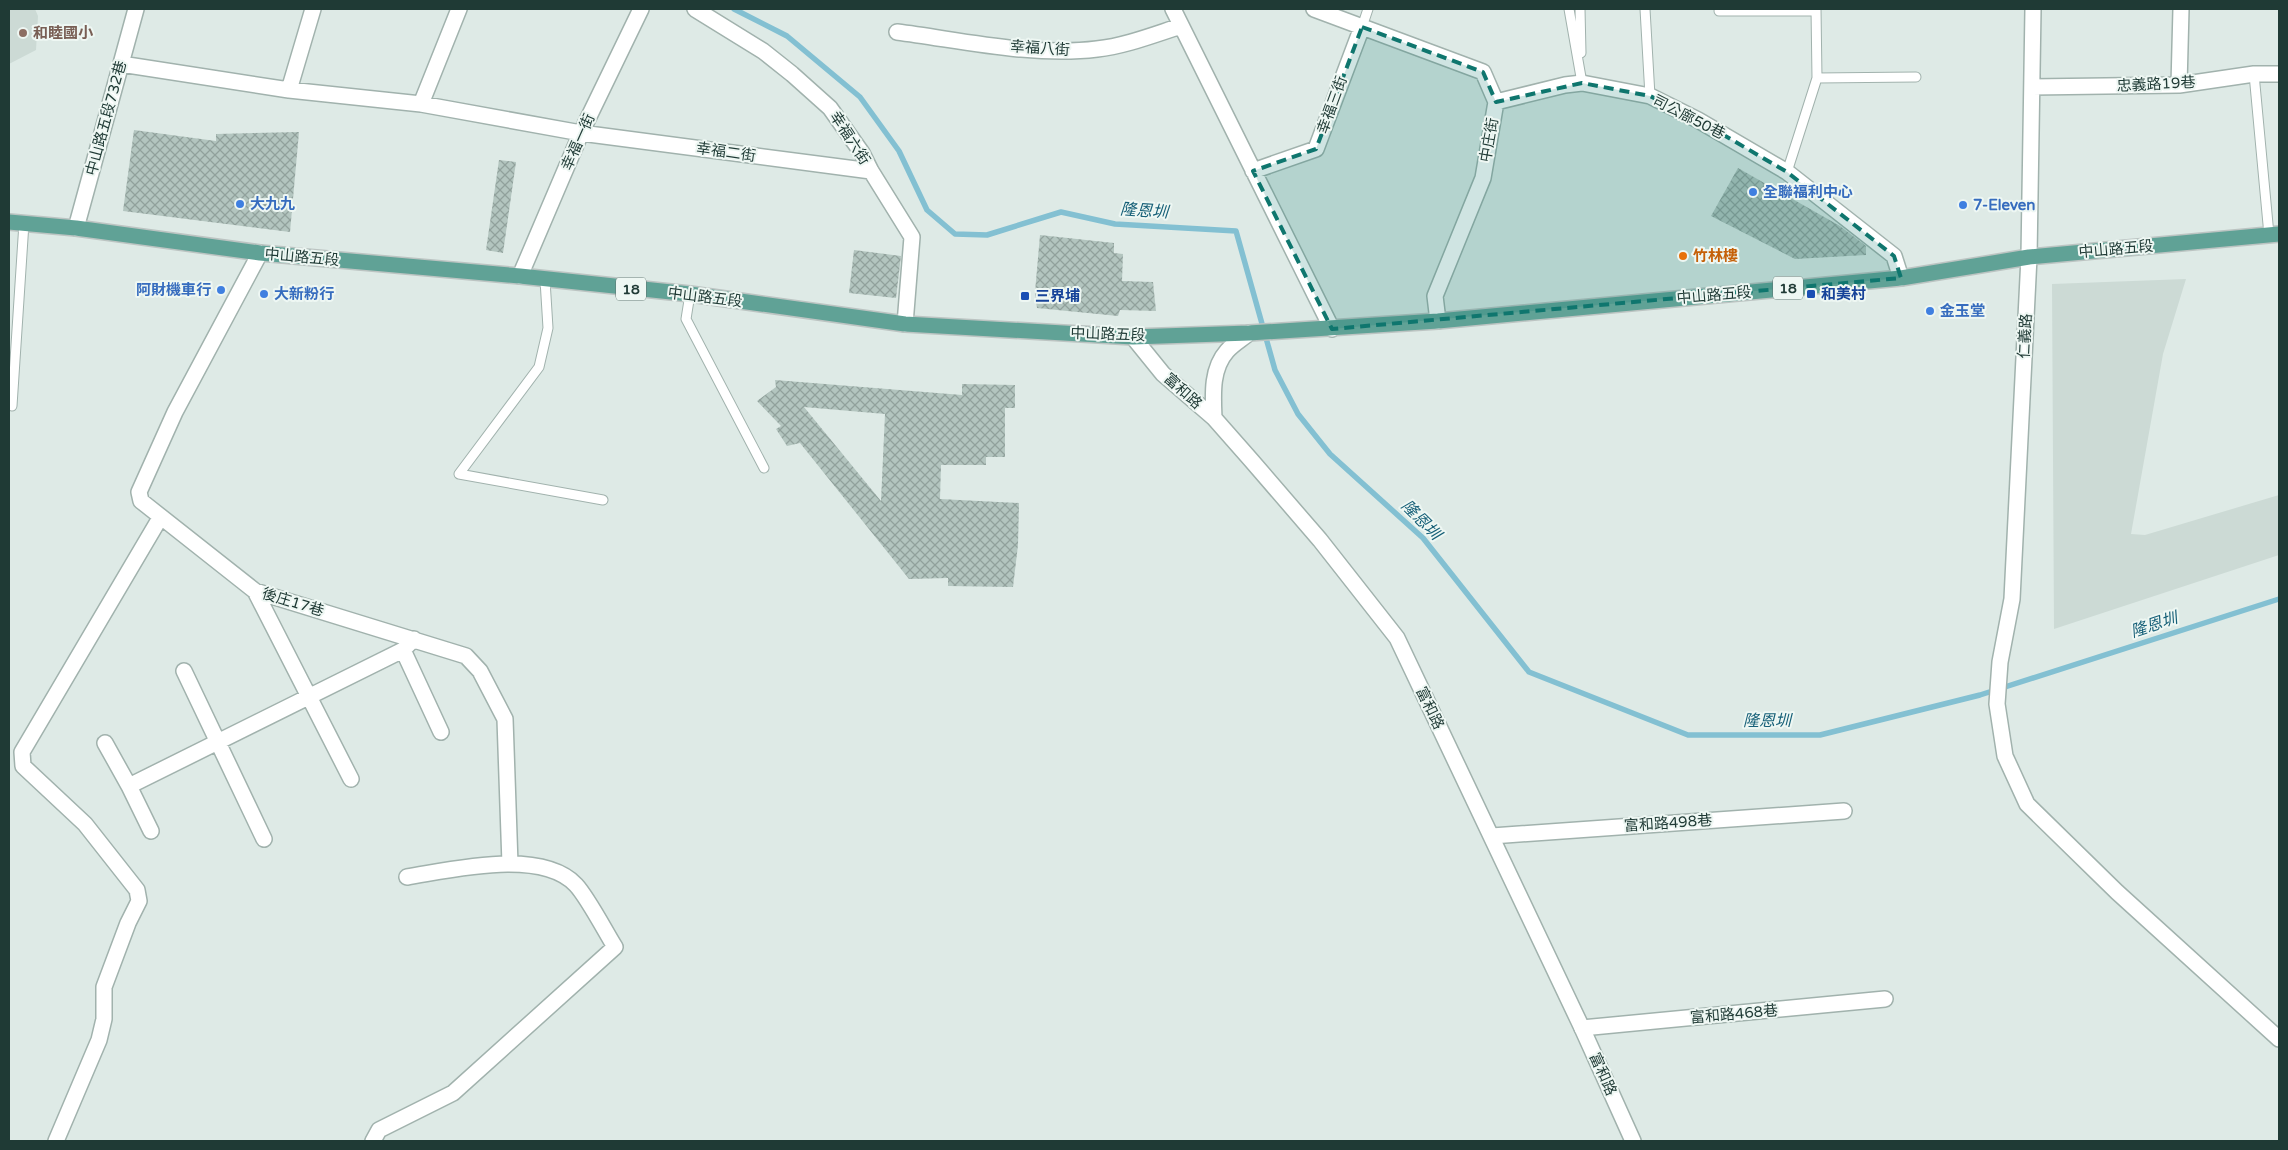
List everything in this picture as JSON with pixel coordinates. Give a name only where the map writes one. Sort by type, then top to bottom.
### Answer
[{"type":"main road","name":"中山路五段","points":[[16,222],[76,228],[260,253],[520,276],[690,294],[904,324],[1133,336],[1251,333],[1438,321],[1901,278],[2030,257],[2274,234]]},
{"type":"street","name":"中山路五段732巷","points":[[76,228],[136,9]]},
{"type":"street","points":[[289,90],[313,9]]},
{"type":"street","points":[[422,104],[459,9]]},
{"type":"street","name":"幸福一街","points":[[520,276],[581,133],[641,9]]},
{"type":"street","name":"幸福六街","points":[[695,9],[763,50],[830,108],[862,153],[912,237],[904,324]]},
{"type":"street","points":[[1173,9],[1332,329]]},
{"type":"street","name":"中庄街","points":[[1314,9],[1483,72],[1496,102],[1483,178],[1435,296],[1438,321]]},
{"type":"street","name":"仁義路","points":[[2033,9],[2030,257],[2012,599],[2000,662],[1997,704],[2005,756],[2027,804],[2117,892],[2279,1039]]},
{"type":"street","points":[[2180,85],[2181,9]]},
{"type":"street","name":"幸福八街","points":[[897,32],[1052,52],[1098,49],[1130,42],[1181,26]]},
{"type":"street","name":"幸福三街","points":[[1254,171],[1316,149],[1362,27]]},
{"type":"street","name":"幸福二街","points":[[122,64],[289,90],[422,104],[581,133],[871,171]]},
{"type":"street","name":"忠義路19巷","points":[[2032,87],[2180,85],[2254,74],[2279,74]]},
{"type":"street","name":"司公廍50巷","points":[[1496,102],[1565,84],[1582,83],[1650,96],[1698,120],[1786,172],[1894,256],[1901,278]]},
{"type":"street","name":"後庄17巷","points":[[260,253],[175,412],[139,492],[141,501],[160,518],[255,591],[466,656],[480,671],[505,719],[510,864]]},
{"type":"street","points":[[1214,418],[1213,386],[1216,371],[1227,351],[1251,333]]},
{"type":"street","name":"富和路","points":[[1133,336],[1163,374],[1214,418],[1320,540],[1397,638],[1582,1028],[1632,1141]]},
{"type":"street","points":[[56,1141],[99,1040],[104,1019],[104,987],[128,923],[139,901],[137,890],[85,824],[23,766],[22,752],[160,518]]},
{"type":"street","points":[[255,591],[311,696],[351,779]]},
{"type":"street","points":[[129,786],[403,650],[414,639]]},
{"type":"street","points":[[403,650],[441,732]]},
{"type":"street","points":[[184,671],[264,839]]},
{"type":"street","points":[[105,743],[151,831]]},
{"type":"street","name":"富和路498巷","points":[[1492,836],[1844,810]]},
{"type":"street","points":[[372,1141],[379,1130],[453,1093],[615,947],[576,885],[555,870],[510,864],[489,865],[407,877]]},
{"type":"street","name":"富和路468巷","points":[[1582,1028],[1885,1000]]},
{"type":"lane","points":[[1362,27],[1368,9]]},
{"type":"lane","points":[[1569,9],[1582,83]]},
{"type":"lane","points":[[1580,9],[1582,83]]},
{"type":"lane","points":[[1645,9],[1650,96]]},
{"type":"lane","points":[[1719,11],[1816,10],[1817,78],[1786,172]]},
{"type":"lane","points":[[2254,74],[2274,234]]},
{"type":"lane","points":[[1817,78],[1916,77]]},
{"type":"lane","points":[[12,406],[16,222]]},
{"type":"lane","points":[[545,280],[548,328],[539,368],[459,474],[603,500]]},
{"type":"lane","points":[[690,294],[686,319],[764,468]]},
{"type":"highlighted area","points":[[1362,27],[1483,72],[1496,102],[1582,83],[1650,96],[1698,120],[1787,172],[1894,256],[1901,278],[1332,329],[1253,171],[1316,149]]},
{"type":"shaded area","name":"和睦國小","points":[[9,9],[35,9],[38,16],[36,50],[9,64]]},
{"type":"shaded area","points":[[2186,279],[2163,354],[2131,534],[2145,535],[2279,495],[2279,555],[2054,629],[2052,284]]},
{"type":"building","points":[[134,130],[216,141],[216,134],[299,132],[290,232],[123,211]]},
{"type":"building","points":[[499,160],[516,162],[503,253],[486,250]]},
{"type":"building","name":"全聯福利中心","points":[[1738,168],[1840,226],[1866,246],[1866,255],[1795,259],[1711,216]]},
{"type":"building","points":[[1040,235],[1114,243],[1114,253],[1123,254],[1122,281],[1153,282],[1156,311],[1120,310],[1118,316],[1037,308],[1035,292]]},
{"type":"building","points":[[854,250],[901,256],[896,298],[849,293]]},
{"type":"building","points":[[775,380],[962,395],[962,384],[1015,385],[1015,408],[1005,408],[1005,457],[986,457],[986,465],[941,465],[940,499],[1019,503],[1018,545],[1013,587],[948,586],[948,578],[909,579],[800,443],[787,446],[776,429],[781,426],[757,401],[776,387]],"holes":[[[804,407],[885,414],[881,501]]]},
{"type":"waterway","name":"隆恩圳","points":[[734,9],[787,36],[860,97],[899,151],[927,210],[955,234],[987,235],[1061,212],[1115,224],[1236,231],[1275,370],[1298,414],[1330,454],[1423,538],[1529,672],[1688,735],[1820,735],[1980,695],[2279,599]]},
{"type":"place","name":"和睦國小","points":[[23,33]]},
{"type":"place","name":"全聯福利中心","points":[[1753,192]]},
{"type":"place","name":"大九九","points":[[240,204]]},
{"type":"place","name":"7-Eleven","points":[[1963,205]]},
{"type":"place","name":"竹林樓","points":[[1683,256]]},
{"type":"place","name":"阿財機車行","points":[[221,290]]},
{"type":"place","name":"大新粉行","points":[[264,294]]},
{"type":"place","name":"和美村","points":[[1811,294]]},
{"type":"place","name":"三界埔","points":[[1025,296]]},
{"type":"place","name":"金玉堂","points":[[1930,311]]}]
